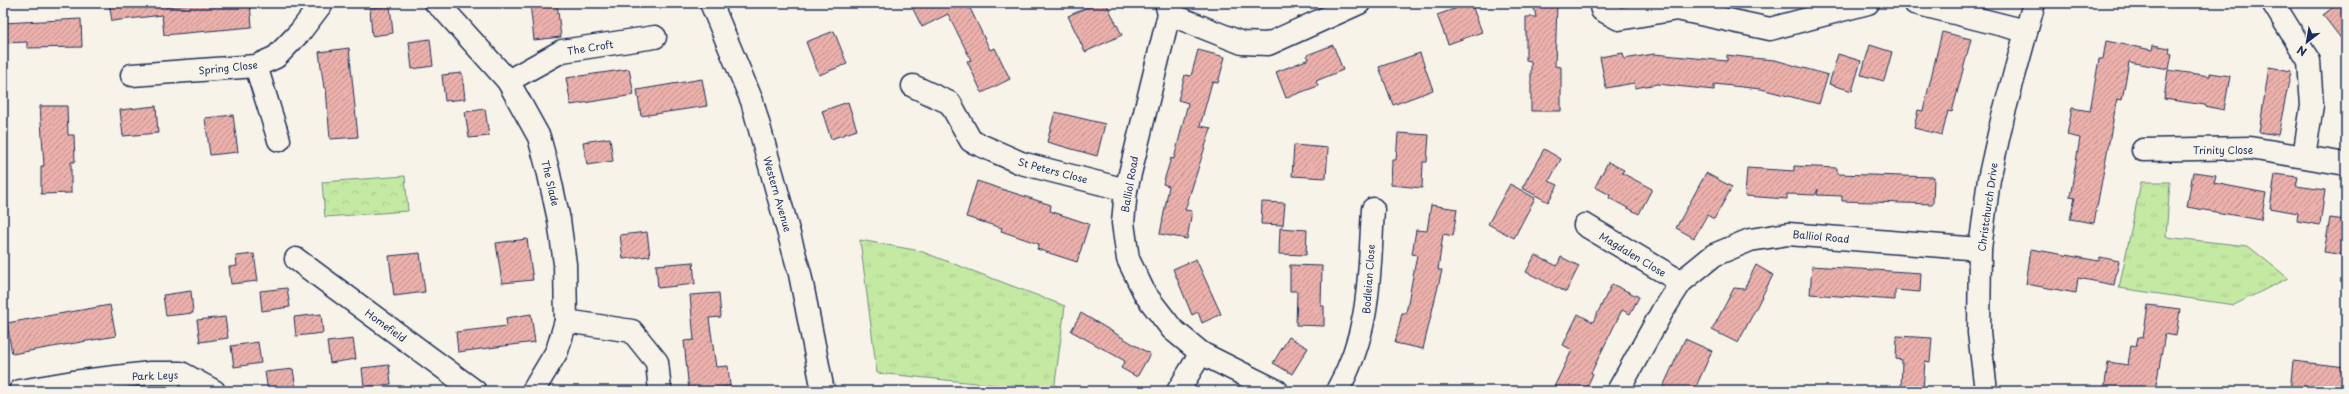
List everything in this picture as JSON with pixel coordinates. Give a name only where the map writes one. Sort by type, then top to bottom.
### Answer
[{"type":"street","name":"Spring Close","points":[[132,75],[256,66],[276,57],[300,32],[322,3]]},
{"type":"street","name":"The Slade","points":[[436,3],[446,11],[508,81],[539,137],[548,170],[559,220],[565,264],[566,321],[557,351],[532,391]]},
{"type":"street","name":"Western Avenue","points":[[711,3],[752,101],[800,274],[823,391]]},
{"type":"street","points":[[1167,8],[1242,43],[1268,44],[1360,3]]},
{"type":"street","points":[[1600,3],[1602,10],[1619,19],[1677,9],[1770,29],[1803,11],[1868,3]]},
{"type":"street","points":[[1915,3],[2026,31]]},
{"type":"street","name":"Christchurch Drive","points":[[1986,391],[1979,333],[1980,249],[1989,179],[2003,116],[2034,3]]},
{"type":"street","points":[[2272,3],[2309,61],[2312,106],[2304,156]]},
{"type":"street","name":"Balliol Road","points":[[1167,8],[1126,190],[1123,223],[1128,259],[1145,294],[1172,329],[1201,353],[1277,391]]},
{"type":"street","name":"The Croft","points":[[508,81],[562,51],[655,37]]},
{"type":"street","points":[[256,66],[279,140]]},
{"type":"street","name":"St Peters Close","points":[[913,86],[950,103],[971,141],[1021,162],[1126,190]]},
{"type":"street","name":"Trinity Close","points":[[2143,150],[2250,148],[2346,164]]},
{"type":"street","name":"Bodleian Close","points":[[1337,391],[1357,349],[1366,313],[1373,209]]},
{"type":"street","name":"Magdalen Close","points":[[1585,225],[1681,282]]},
{"type":"street","name":"Balliol Road","points":[[1618,391],[1663,310],[1681,282],[1714,255],[1750,240],[1788,234],[1980,249]]},
{"type":"street","name":"Homefield","points":[[296,259],[475,391]]},
{"type":"street","points":[[566,321],[632,331],[657,362],[660,391]]},
{"type":"street","points":[[1178,391],[1201,353]]},
{"type":"street","name":"Park Leys","points":[[20,391],[73,382],[150,373],[181,373],[214,391]]},
{"type":"green space","points":[[405,176],[408,211],[325,217],[322,182]]},
{"type":"green space","points":[[2141,182],[2170,182],[2166,237],[2248,246],[2288,278],[2234,305],[2119,288]]},
{"type":"green space","points":[[860,240],[920,251],[1065,306],[1054,391],[877,373]]},
{"type":"building","points":[[109,3],[166,3],[166,7],[205,3],[250,3],[252,27],[164,35],[162,15],[112,21]]},
{"type":"building","points":[[530,3],[557,3],[561,37],[534,40]]},
{"type":"building","points":[[910,3],[970,3],[968,4],[990,50],[995,48],[1010,79],[982,93],[967,61],[971,60],[948,14],[922,27]]},
{"type":"building","points":[[1097,3],[1106,3],[1122,35],[1085,52],[1068,16]]},
{"type":"building","points":[[1471,3],[1482,32],[1448,44],[1437,15]]},
{"type":"building","points":[[1533,3],[1557,3],[1555,66],[1561,67],[1561,111],[1531,111],[1531,61],[1526,60],[1526,17],[1536,17]]},
{"type":"building","points":[[2339,3],[2346,3],[2346,45],[2323,15]]},
{"type":"building","points":[[390,6],[393,33],[372,36],[370,8]]},
{"type":"building","points":[[81,19],[82,47],[27,48],[27,42],[3,43],[3,23]]},
{"type":"building","points":[[834,31],[847,64],[819,75],[806,42]]},
{"type":"building","points":[[1942,32],[1971,39],[1952,112],[1948,111],[1942,135],[1914,128],[1918,110],[1923,111]]},
{"type":"building","points":[[430,39],[433,66],[412,69],[409,42]]},
{"type":"building","points":[[2106,41],[2152,50],[2153,45],[2170,48],[2169,53],[2172,54],[2169,69],[2129,62],[2122,100],[2117,99],[2094,223],[2070,219],[2075,198],[2070,197],[2080,138],[2067,135],[2072,108],[2090,111],[2099,59],[2103,59]]},
{"type":"building","points":[[1333,45],[1343,70],[1316,81],[1318,86],[1286,98],[1276,72],[1309,59],[1307,55]]},
{"type":"building","points":[[1870,45],[1892,52],[1884,81],[1861,75]]},
{"type":"building","points":[[349,48],[358,137],[330,139],[326,88],[324,88],[319,52]]},
{"type":"building","points":[[1198,50],[1225,57],[1218,83],[1212,82],[1200,126],[1211,128],[1185,210],[1192,211],[1187,239],[1160,234],[1169,186],[1163,184],[1171,158],[1174,159],[1188,103],[1178,100],[1185,75],[1191,76]]},
{"type":"building","points":[[1420,53],[1433,90],[1393,105],[1379,67]]},
{"type":"building","points":[[1623,53],[1624,59],[1654,54],[1727,61],[1727,55],[1775,60],[1828,75],[1819,104],[1761,89],[1714,84],[1714,90],[1657,84],[1635,88],[1634,83],[1606,88],[1600,57]]},
{"type":"building","points":[[1838,54],[1861,61],[1852,91],[1829,84]]},
{"type":"building","points":[[2269,67],[2291,71],[2278,135],[2259,132]]},
{"type":"building","points":[[629,69],[634,95],[571,105],[566,78]]},
{"type":"building","points":[[2168,70],[2210,76],[2210,73],[2230,76],[2224,110],[2205,105],[2164,99]]},
{"type":"building","points":[[462,73],[465,99],[445,101],[442,75]]},
{"type":"building","points":[[702,79],[707,106],[641,116],[637,90]]},
{"type":"building","points":[[848,102],[857,130],[831,139],[822,111]]},
{"type":"building","points":[[40,106],[67,106],[68,135],[74,135],[75,162],[71,162],[71,193],[41,194],[41,166],[44,166]]},
{"type":"building","points":[[156,106],[158,133],[123,136],[120,110]]},
{"type":"building","points":[[485,109],[489,136],[469,138],[465,112]]},
{"type":"building","points":[[1055,112],[1105,124],[1097,156],[1047,142]]},
{"type":"building","points":[[233,115],[238,152],[210,155],[205,118]]},
{"type":"building","points":[[1398,133],[1429,135],[1427,162],[1423,162],[1422,188],[1391,185],[1392,160],[1396,160]]},
{"type":"building","points":[[610,138],[613,161],[587,165],[583,142]]},
{"type":"building","points":[[1294,145],[1328,148],[1326,178],[1292,176]]},
{"type":"building","points":[[1544,149],[1561,159],[1549,181],[1558,185],[1548,202],[1522,188]]},
{"type":"building","points":[[1608,162],[1624,170],[1622,173],[1652,189],[1639,214],[1609,198],[1610,195],[1595,187]]},
{"type":"building","points":[[1794,166],[1837,168],[1837,174],[1934,177],[1933,204],[1842,201],[1842,196],[1817,195],[1818,189],[1815,195],[1787,194],[1787,199],[1745,196],[1747,168],[1794,171]]},
{"type":"building","points":[[2193,172],[2216,175],[2214,183],[2266,193],[2261,220],[2187,207]]},
{"type":"building","points":[[1706,173],[1732,187],[1714,219],[1707,215],[1694,238],[1676,228]]},
{"type":"building","points":[[2275,174],[2298,177],[2296,186],[2325,190],[2320,225],[2297,221],[2298,213],[2270,208]]},
{"type":"building","points":[[977,181],[1051,205],[1050,211],[1089,224],[1077,262],[1037,249],[1039,244],[1001,231],[1002,228],[966,217]]},
{"type":"building","points":[[1510,184],[1535,198],[1514,238],[1488,224]]},
{"type":"building","points":[[1262,202],[1285,203],[1283,225],[1261,224]]},
{"type":"building","points":[[1431,205],[1457,209],[1453,236],[1443,234],[1438,270],[1442,270],[1423,349],[1395,343],[1402,313],[1406,313],[1417,255],[1412,254],[1416,230],[1427,231]]},
{"type":"building","points":[[2330,218],[2346,220],[2346,255],[2324,252]]},
{"type":"building","points":[[1280,228],[1307,230],[1306,255],[1279,254]]},
{"type":"building","points":[[647,232],[650,256],[623,259],[620,235]]},
{"type":"building","points":[[527,239],[533,280],[502,283],[496,243]]},
{"type":"building","points":[[2031,249],[2099,261],[2100,257],[2119,261],[2114,285],[2078,278],[2076,293],[2026,284]]},
{"type":"building","points":[[420,253],[425,292],[394,296],[389,256]]},
{"type":"building","points":[[254,254],[258,281],[231,284],[229,267],[237,266],[236,256]]},
{"type":"building","points":[[1535,255],[1557,266],[1561,257],[1579,266],[1566,292],[1526,272]]},
{"type":"building","points":[[1196,259],[1221,314],[1202,323],[1198,312],[1192,315],[1173,269]]},
{"type":"building","points":[[693,262],[695,284],[658,288],[656,265]]},
{"type":"building","points":[[1290,265],[1322,266],[1321,306],[1324,306],[1324,326],[1296,325],[1297,291],[1290,291]]},
{"type":"building","points":[[1756,265],[1773,275],[1738,343],[1712,330],[1734,288],[1744,289]]},
{"type":"building","points":[[1812,266],[1921,273],[1920,292],[1895,290],[1895,300],[1810,294]]},
{"type":"building","points":[[1612,284],[1639,297],[1630,314],[1622,310],[1591,373],[1593,374],[1585,391],[1552,391],[1572,350],[1563,345],[1578,314],[1593,322]]},
{"type":"building","points":[[287,288],[290,307],[262,311],[260,291]]},
{"type":"building","points":[[191,291],[193,313],[166,316],[163,295]]},
{"type":"building","points":[[719,293],[721,317],[709,318],[716,367],[728,366],[730,386],[689,391],[684,341],[694,340],[690,295]]},
{"type":"building","points":[[110,305],[116,336],[12,354],[7,323]]},
{"type":"building","points":[[2148,305],[2180,309],[2176,336],[2165,334],[2155,391],[2104,391],[2108,362],[2128,365],[2131,345],[2136,346],[2138,337],[2143,338]]},
{"type":"building","points":[[1081,313],[1150,354],[1137,377],[1121,368],[1125,361],[1071,331]]},
{"type":"building","points":[[321,314],[323,333],[296,336],[294,317]]},
{"type":"building","points":[[531,314],[535,342],[458,352],[456,332],[507,326],[506,318]]},
{"type":"building","points":[[225,317],[228,338],[200,342],[197,320]]},
{"type":"building","points":[[1897,336],[1932,338],[1930,362],[1925,361],[1923,391],[1901,391],[1902,360],[1896,359]]},
{"type":"building","points":[[1289,337],[1308,348],[1292,374],[1273,363]]},
{"type":"building","points":[[353,339],[356,359],[330,363],[327,342]]},
{"type":"building","points":[[1685,339],[1712,351],[1694,391],[1661,391]]},
{"type":"building","points":[[258,342],[261,363],[234,367],[231,346]]},
{"type":"building","points":[[2293,361],[2346,367],[2346,391],[2290,391]]},
{"type":"building","points":[[389,365],[391,384],[364,387],[362,368]]},
{"type":"building","points":[[293,369],[296,389],[268,391],[265,372]]}]
